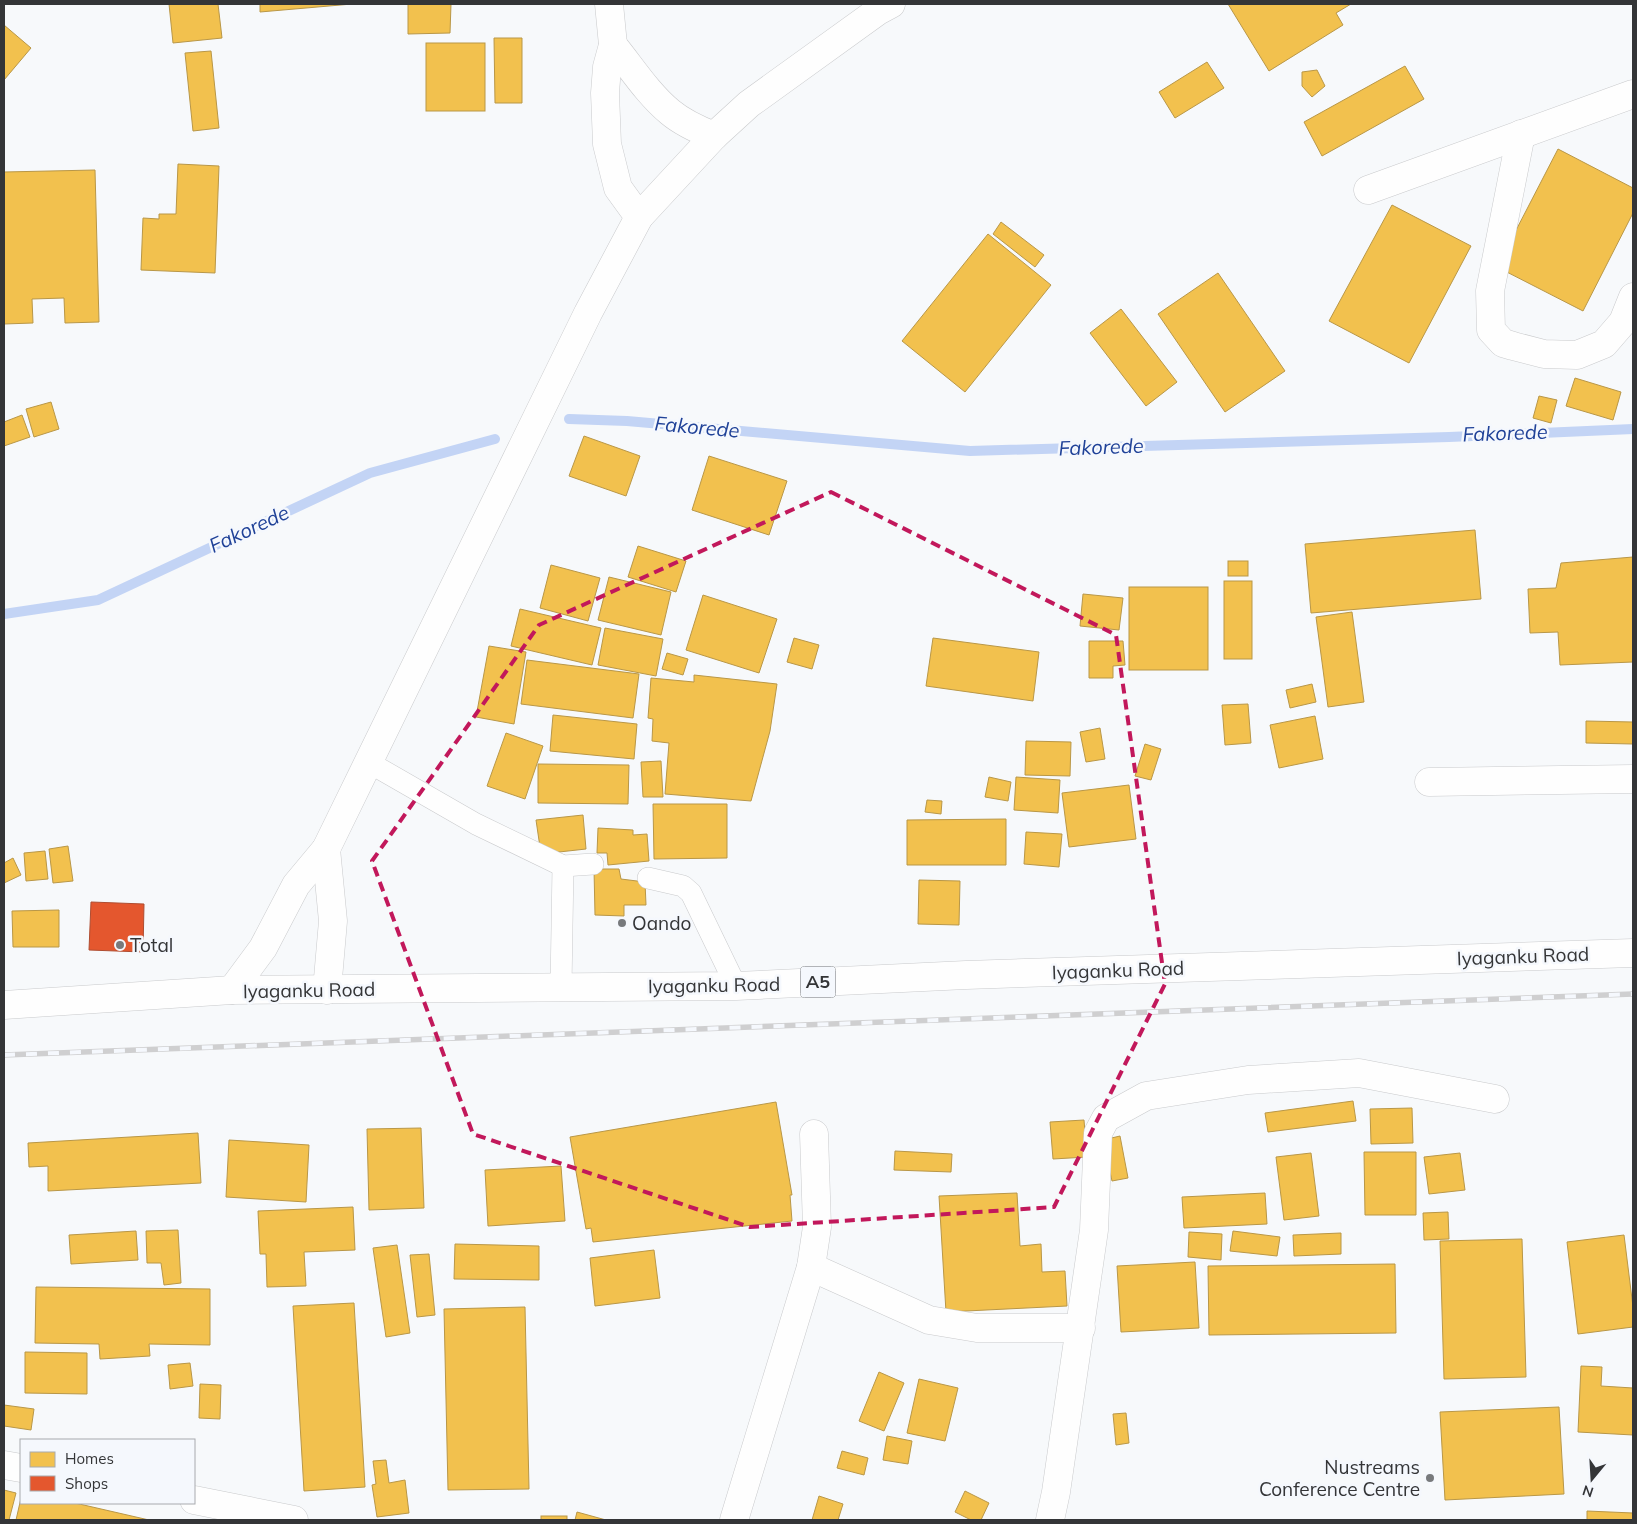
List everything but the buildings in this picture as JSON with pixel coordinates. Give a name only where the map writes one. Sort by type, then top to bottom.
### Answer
[{"type":"main road","points":[[609,4],[612,45],[607,67],[605,94],[607,144],[618,188],[639,217]]},
{"type":"main road","points":[[232,990],[263,948],[296,885],[326,849],[588,313],[639,217],[714,136],[750,104],[878,11],[891,4]]},
{"type":"main road","points":[[612,45],[670,112],[691,126],[714,136]]},
{"type":"main road","points":[[1368,190],[1633,94]]},
{"type":"main road","points":[[1521,134],[1490,291],[1491,330],[1503,343],[1513,346],[1544,354],[1578,355],[1604,344],[1622,322],[1633,296]]},
{"type":"main road","points":[[1429,782],[1633,779]]},
{"type":"main road","points":[[326,849],[333,921],[327,990]]},
{"type":"main road","name":"Iyaganku Road","points":[[4,1005],[232,990],[736,986],[996,974],[1633,953]]},
{"type":"main road","points":[[1050,1520],[1081,1328],[1094,1230],[1098,1134],[1106,1118],[1146,1096],[1248,1080],[1359,1073],[1495,1099]]},
{"type":"main road","points":[[734,1520],[811,1267],[817,1227],[814,1134]]},
{"type":"main road","points":[[811,1267],[929,1320],[977,1328],[1081,1328]]},
{"type":"main road","points":[[4,1465],[20,1468]]},
{"type":"main road","points":[[207,1508],[294,1520]]},
{"type":"lane","points":[[368,762],[476,824],[562,866],[593,864]]},
{"type":"lane","points":[[561,987],[562,866]]},
{"type":"lane","points":[[648,878],[683,886],[691,893],[736,986]]},
{"type":"highlighted area","points":[[831,492],[1116,635],[1165,984],[1054,1207],[750,1227],[473,1134],[372,861],[539,625]]},
{"type":"waterway","name":"Fakorede","points":[[569,419],[627,421],[970,451],[1449,437],[1633,429]]},
{"type":"waterway","name":"Fakorede","points":[[4,614],[98,600],[370,473],[495,439]]},
{"type":"railway","points":[[4,1055],[1633,994]]},
{"type":"place","name":"Oando","points":[[622,923]]},
{"type":"place","name":"Total","points":[[120,945]]},
{"type":"place","name":"Nustreams Conference Centre","points":[[1430,1478]]}]
